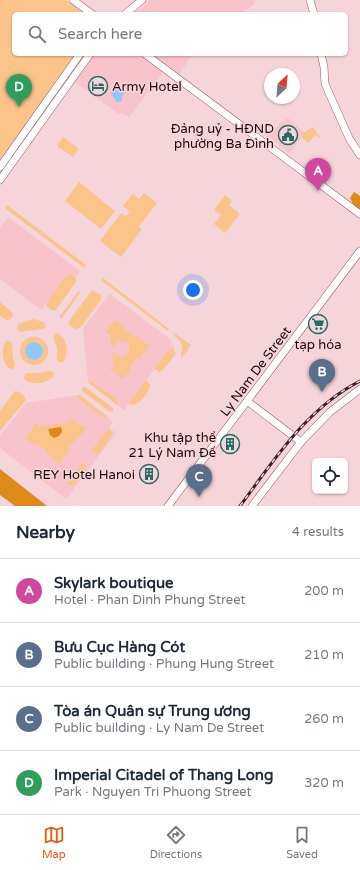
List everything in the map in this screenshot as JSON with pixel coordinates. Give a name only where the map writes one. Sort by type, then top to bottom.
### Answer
[{"type":"street","points":[[73,0],[89,12]]},
{"type":"street","points":[[127,12],[142,0]]},
{"type":"street","points":[[310,0],[313,12]]},
{"type":"street","points":[[0,167],[79,56]]},
{"type":"street","points":[[0,180],[89,56]]},
{"type":"street","points":[[148,56],[360,214]]},
{"type":"street","points":[[321,56],[325,84],[348,138],[360,155]]},
{"type":"street","name":"Ly Nam De Street","points":[[168,506],[360,251]]},
{"type":"street","points":[[252,506],[300,442],[330,412],[360,389]]},
{"type":"street","points":[[247,401],[300,442]]},
{"type":"shaded area","points":[[0,0],[66,0],[81,12],[12,12],[12,56],[75,56],[0,160]]},
{"type":"shaded area","points":[[150,0],[255,0],[254,4],[242,12],[136,12]]},
{"type":"shaded area","points":[[94,56],[141,56],[163,72],[129,117],[124,114],[117,113],[75,82]]},
{"type":"shaded area","points":[[155,56],[192,56],[179,74]]},
{"type":"shaded area","points":[[288,118],[305,133],[289,153],[266,134]]},
{"type":"shaded area","points":[[313,127],[320,137],[319,138],[316,135],[308,143],[301,137],[304,132]]},
{"type":"shaded area","points":[[63,137],[79,149],[73,157],[57,146]]},
{"type":"shaded area","points":[[79,182],[115,211],[101,229],[65,201]]},
{"type":"shaded area","points":[[354,192],[360,196],[360,210],[353,204],[350,198]]},
{"type":"shaded area","points":[[144,193],[157,203],[139,226],[142,229],[121,257],[100,241],[121,213],[126,216],[130,212],[123,206],[133,194],[139,199]]},
{"type":"shaded area","points":[[225,195],[232,201],[229,205],[240,214],[225,233],[214,224],[221,215],[214,210]]},
{"type":"shaded area","points":[[7,205],[86,265],[85,267],[6,209],[5,207]]},
{"type":"shaded area","points":[[8,217],[80,271],[76,277],[71,273],[66,276],[41,310],[0,279],[0,228]]},
{"type":"shaded area","points":[[71,273],[76,278],[76,282],[55,311],[51,310],[46,305],[50,299],[49,298],[66,276]]},
{"type":"shaded area","points":[[103,278],[169,329],[168,331],[101,280]]},
{"type":"shaded area","points":[[92,290],[101,295],[101,300],[80,328],[76,329],[69,325],[69,321]]},
{"type":"shaded area","points":[[80,291],[80,293],[62,318],[60,318],[60,316]]},
{"type":"shaded area","points":[[110,294],[170,339],[175,349],[167,352],[124,410],[88,382],[83,328]]},
{"type":"shaded area","points":[[0,302],[13,313],[13,316],[8,321],[0,316]]},
{"type":"shaded area","points":[[33,319],[44,322],[46,327],[22,332],[17,330],[18,324]]},
{"type":"shaded area","points":[[115,320],[126,328],[125,330],[149,346],[139,359],[137,358],[129,368],[131,369],[123,379],[109,368],[114,366],[112,351],[118,356],[124,357],[129,351],[127,343],[123,341],[117,342],[112,348],[110,334],[106,332]]},
{"type":"shaded area","points":[[173,332],[191,345],[182,357],[182,344]]},
{"type":"shaded area","points":[[57,333],[63,338],[66,346],[67,351],[63,362],[58,362],[57,360],[57,347],[53,337]]},
{"type":"shaded area","points":[[34,337],[44,341],[48,351],[44,361],[34,365],[24,361],[20,351],[24,341]]},
{"type":"shaded area","points":[[7,340],[11,341],[12,344],[15,364],[13,369],[8,368],[3,358],[3,346]]},
{"type":"shaded area","points":[[172,349],[176,354],[163,370],[159,372],[155,369],[155,367],[167,352]]},
{"type":"shaded area","points":[[53,372],[54,375],[52,378],[44,382],[31,383],[24,379],[25,374],[27,373]]},
{"type":"shaded area","points":[[89,380],[115,398],[118,404],[117,405],[89,383]]},
{"type":"shaded area","points":[[145,381],[147,381],[150,385],[150,388],[146,394],[136,404],[133,405],[129,403]]},
{"type":"shaded area","points":[[83,387],[113,408],[113,411],[110,412],[82,391]]},
{"type":"shaded area","points":[[15,391],[22,394],[26,400],[0,431],[0,411]]},
{"type":"shaded area","points":[[78,395],[78,398],[101,416],[108,418],[113,422],[109,428],[116,433],[66,499],[0,448],[0,436],[26,403]]},
{"type":"shaded area","points":[[79,395],[108,418],[101,416],[78,398],[77,396]]},
{"type":"shaded area","points":[[71,418],[86,429],[68,449],[69,451],[59,464],[46,453],[47,451],[25,438],[37,423],[39,427],[70,422]]},
{"type":"shaded area","points":[[61,427],[62,432],[59,436],[54,438],[50,435],[48,429]]},
{"type":"shaded area","points":[[108,429],[112,432],[112,435],[100,452],[96,453],[92,450]]},
{"type":"shaded area","points":[[83,462],[86,466],[86,470],[74,485],[71,486],[67,483]]},
{"type":"shaded area","points":[[0,469],[47,506],[15,506],[0,495]]},
{"type":"water","points":[[121,89],[125,91],[125,93],[122,96],[122,100],[117,102],[111,93],[114,90]]},
{"type":"water","points":[[34,342],[40,345],[43,351],[40,357],[34,360],[28,357],[25,351],[28,345]]},
{"type":"railway","points":[[240,506],[279,453],[308,420],[341,392],[360,381]]},
{"type":"place","name":"Army Hotel","points":[[98,86]]},
{"type":"place","name":"Imperial Citadel of Thang Long","points":[[19,107]]},
{"type":"place","name":"Đảng uỷ - HĐND phường Ba Đình","points":[[288,135]]},
{"type":"place","name":"Skylark boutique","points":[[318,191]]},
{"type":"place","name":"tạp hóa","points":[[318,324]]},
{"type":"place","name":"Bưu Cục Hàng Cót","points":[[322,392]]},
{"type":"place","name":"Khu tập thể 21 Lý Nam Đế","points":[[230,444]]},
{"type":"place","name":"REY Hotel Hanoi","points":[[149,474]]},
{"type":"place","name":"Tòa án Quân sự Trung ương","points":[[199,497]]}]
